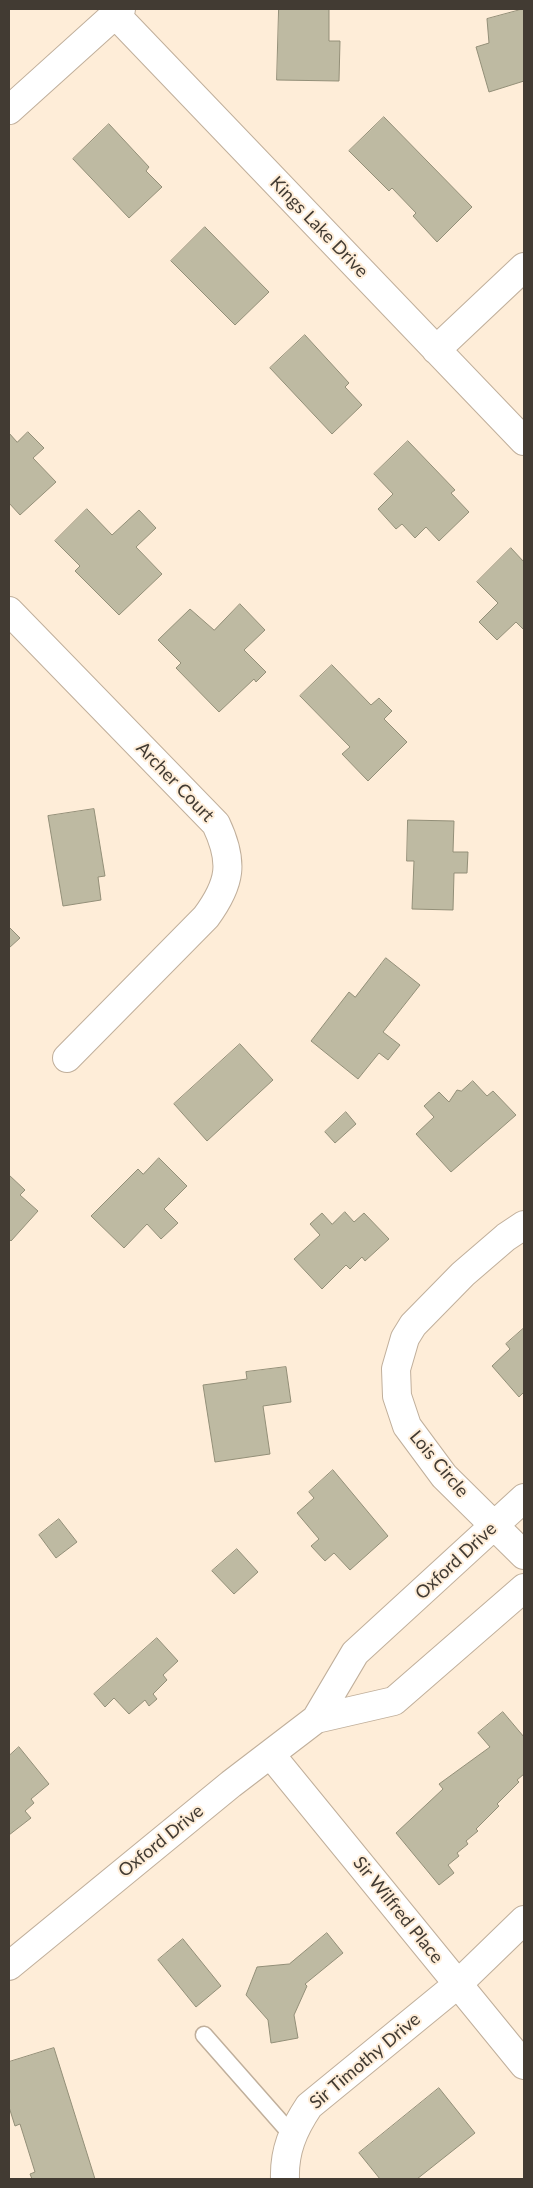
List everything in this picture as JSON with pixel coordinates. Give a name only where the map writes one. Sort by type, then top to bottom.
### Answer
[{"type":"street","points":[[9,110],[118,11]]},
{"type":"street","name":"Kings Lake Drive","points":[[118,11],[436,350],[524,441]]},
{"type":"street","points":[[436,350],[524,268]]},
{"type":"street","name":"Archer Court","points":[[9,611],[216,824],[226,845],[228,872],[220,899],[206,917],[67,1058]]},
{"type":"street","name":"Lois Circle","points":[[524,1225],[506,1237],[462,1274],[413,1324],[405,1338],[396,1369],[397,1396],[408,1426],[444,1476],[524,1555]]},
{"type":"street","name":"Oxford Drive","points":[[9,1966],[231,1784],[316,1719],[356,1653],[524,1498]]},
{"type":"street","name":"Oxford Drive","points":[[316,1719],[394,1701],[524,1588]]},
{"type":"street","name":"Sir Wilfred Place","points":[[271,1755],[524,2065]]},
{"type":"street","name":"Sir Timothy Drive","points":[[286,2179],[286,2153],[294,2128],[309,2106],[458,1984],[524,1920]]},
{"type":"lane","points":[[204,2035],[292,2135]]},
{"type":"building","points":[[279,9],[329,9],[329,41],[340,41],[339,81],[277,80]]},
{"type":"building","points":[[524,9],[524,81],[489,92],[476,47],[489,43],[487,19]]},
{"type":"building","points":[[384,117],[472,207],[437,242],[413,216],[416,213],[392,188],[389,191],[349,151]]},
{"type":"building","points":[[109,124],[149,167],[146,171],[162,187],[129,218],[73,159]]},
{"type":"building","points":[[205,227],[269,292],[235,325],[171,261]]},
{"type":"building","points":[[305,335],[349,383],[345,387],[362,405],[332,434],[270,368]]},
{"type":"building","points":[[28,432],[44,448],[33,458],[56,482],[20,515],[9,503],[9,433],[17,442]]},
{"type":"building","points":[[408,441],[455,490],[451,493],[469,512],[439,541],[426,527],[415,538],[402,524],[396,529],[378,509],[393,494],[374,474]]},
{"type":"building","points":[[87,509],[112,535],[139,510],[156,528],[136,547],[162,574],[119,615],[75,571],[80,566],[55,541]]},
{"type":"building","points":[[511,548],[524,562],[524,630],[516,622],[497,640],[479,622],[498,603],[477,582]]},
{"type":"building","points":[[240,604],[265,630],[244,650],[266,672],[256,682],[254,679],[219,712],[176,668],[181,663],[158,640],[190,609],[214,630]]},
{"type":"building","points":[[332,665],[371,705],[379,698],[392,711],[384,719],[407,742],[368,781],[342,754],[350,747],[300,696]]},
{"type":"building","points":[[94,809],[105,876],[98,877],[101,900],[63,906],[48,816]]},
{"type":"building","points":[[408,820],[454,821],[453,852],[468,852],[467,873],[454,873],[453,910],[412,909],[414,861],[407,861]]},
{"type":"building","points":[[9,927],[20,938],[9,948]]},
{"type":"building","points":[[386,958],[420,985],[383,1032],[400,1045],[388,1060],[379,1053],[358,1079],[311,1041],[349,992],[355,997]]},
{"type":"building","points":[[240,1044],[273,1080],[207,1141],[174,1104]]},
{"type":"building","points":[[473,1081],[487,1096],[493,1091],[516,1115],[451,1172],[416,1134],[434,1117],[424,1106],[439,1092],[449,1102],[457,1090],[461,1091]]},
{"type":"building","points":[[346,1112],[356,1124],[335,1143],[325,1132]]},
{"type":"building","points":[[159,1158],[187,1186],[164,1209],[178,1223],[161,1239],[147,1224],[124,1248],[91,1216],[138,1169],[143,1174]]},
{"type":"building","points":[[9,1175],[25,1190],[20,1195],[38,1211],[11,1241],[9,1239]]},
{"type":"building","points":[[345,1212],[354,1222],[364,1213],[389,1239],[365,1261],[362,1257],[350,1269],[346,1265],[322,1289],[294,1259],[320,1235],[310,1224],[322,1213],[332,1224]]},
{"type":"building","points":[[524,1328],[524,1392],[519,1397],[492,1366],[510,1349],[506,1344]]},
{"type":"building","points":[[286,1367],[291,1402],[263,1406],[270,1454],[215,1462],[203,1385],[247,1379],[246,1372]]},
{"type":"building","points":[[333,1470],[388,1536],[350,1570],[334,1553],[325,1561],[311,1546],[319,1539],[297,1513],[314,1498],[309,1492]]},
{"type":"building","points":[[59,1519],[77,1542],[56,1558],[39,1535]]},
{"type":"building","points":[[237,1549],[258,1572],[234,1594],[212,1571]]},
{"type":"building","points":[[157,1638],[178,1661],[163,1675],[167,1680],[153,1694],[157,1699],[149,1706],[145,1700],[129,1714],[114,1698],[105,1707],[94,1694]]},
{"type":"building","points":[[503,1712],[524,1737],[524,1774],[517,1780],[519,1782],[497,1804],[499,1806],[476,1829],[478,1831],[466,1841],[468,1844],[457,1853],[459,1856],[448,1865],[454,1873],[439,1885],[396,1833],[443,1789],[439,1784],[490,1747],[478,1733]]},
{"type":"building","points":[[19,1747],[49,1784],[31,1799],[34,1803],[25,1811],[31,1818],[9,1835],[9,1756]]},
{"type":"building","points":[[327,1933],[343,1953],[305,1984],[307,1986],[294,2015],[298,2038],[271,2043],[268,2020],[246,1995],[257,1967],[289,1964]]},
{"type":"building","points":[[183,1939],[221,1986],[196,2007],[158,1960]]},
{"type":"building","points":[[54,2048],[95,2179],[32,2179],[30,2174],[35,2172],[20,2124],[15,2126],[9,2107],[9,2062]]},
{"type":"building","points":[[439,2088],[475,2133],[417,2179],[380,2179],[359,2153]]}]
